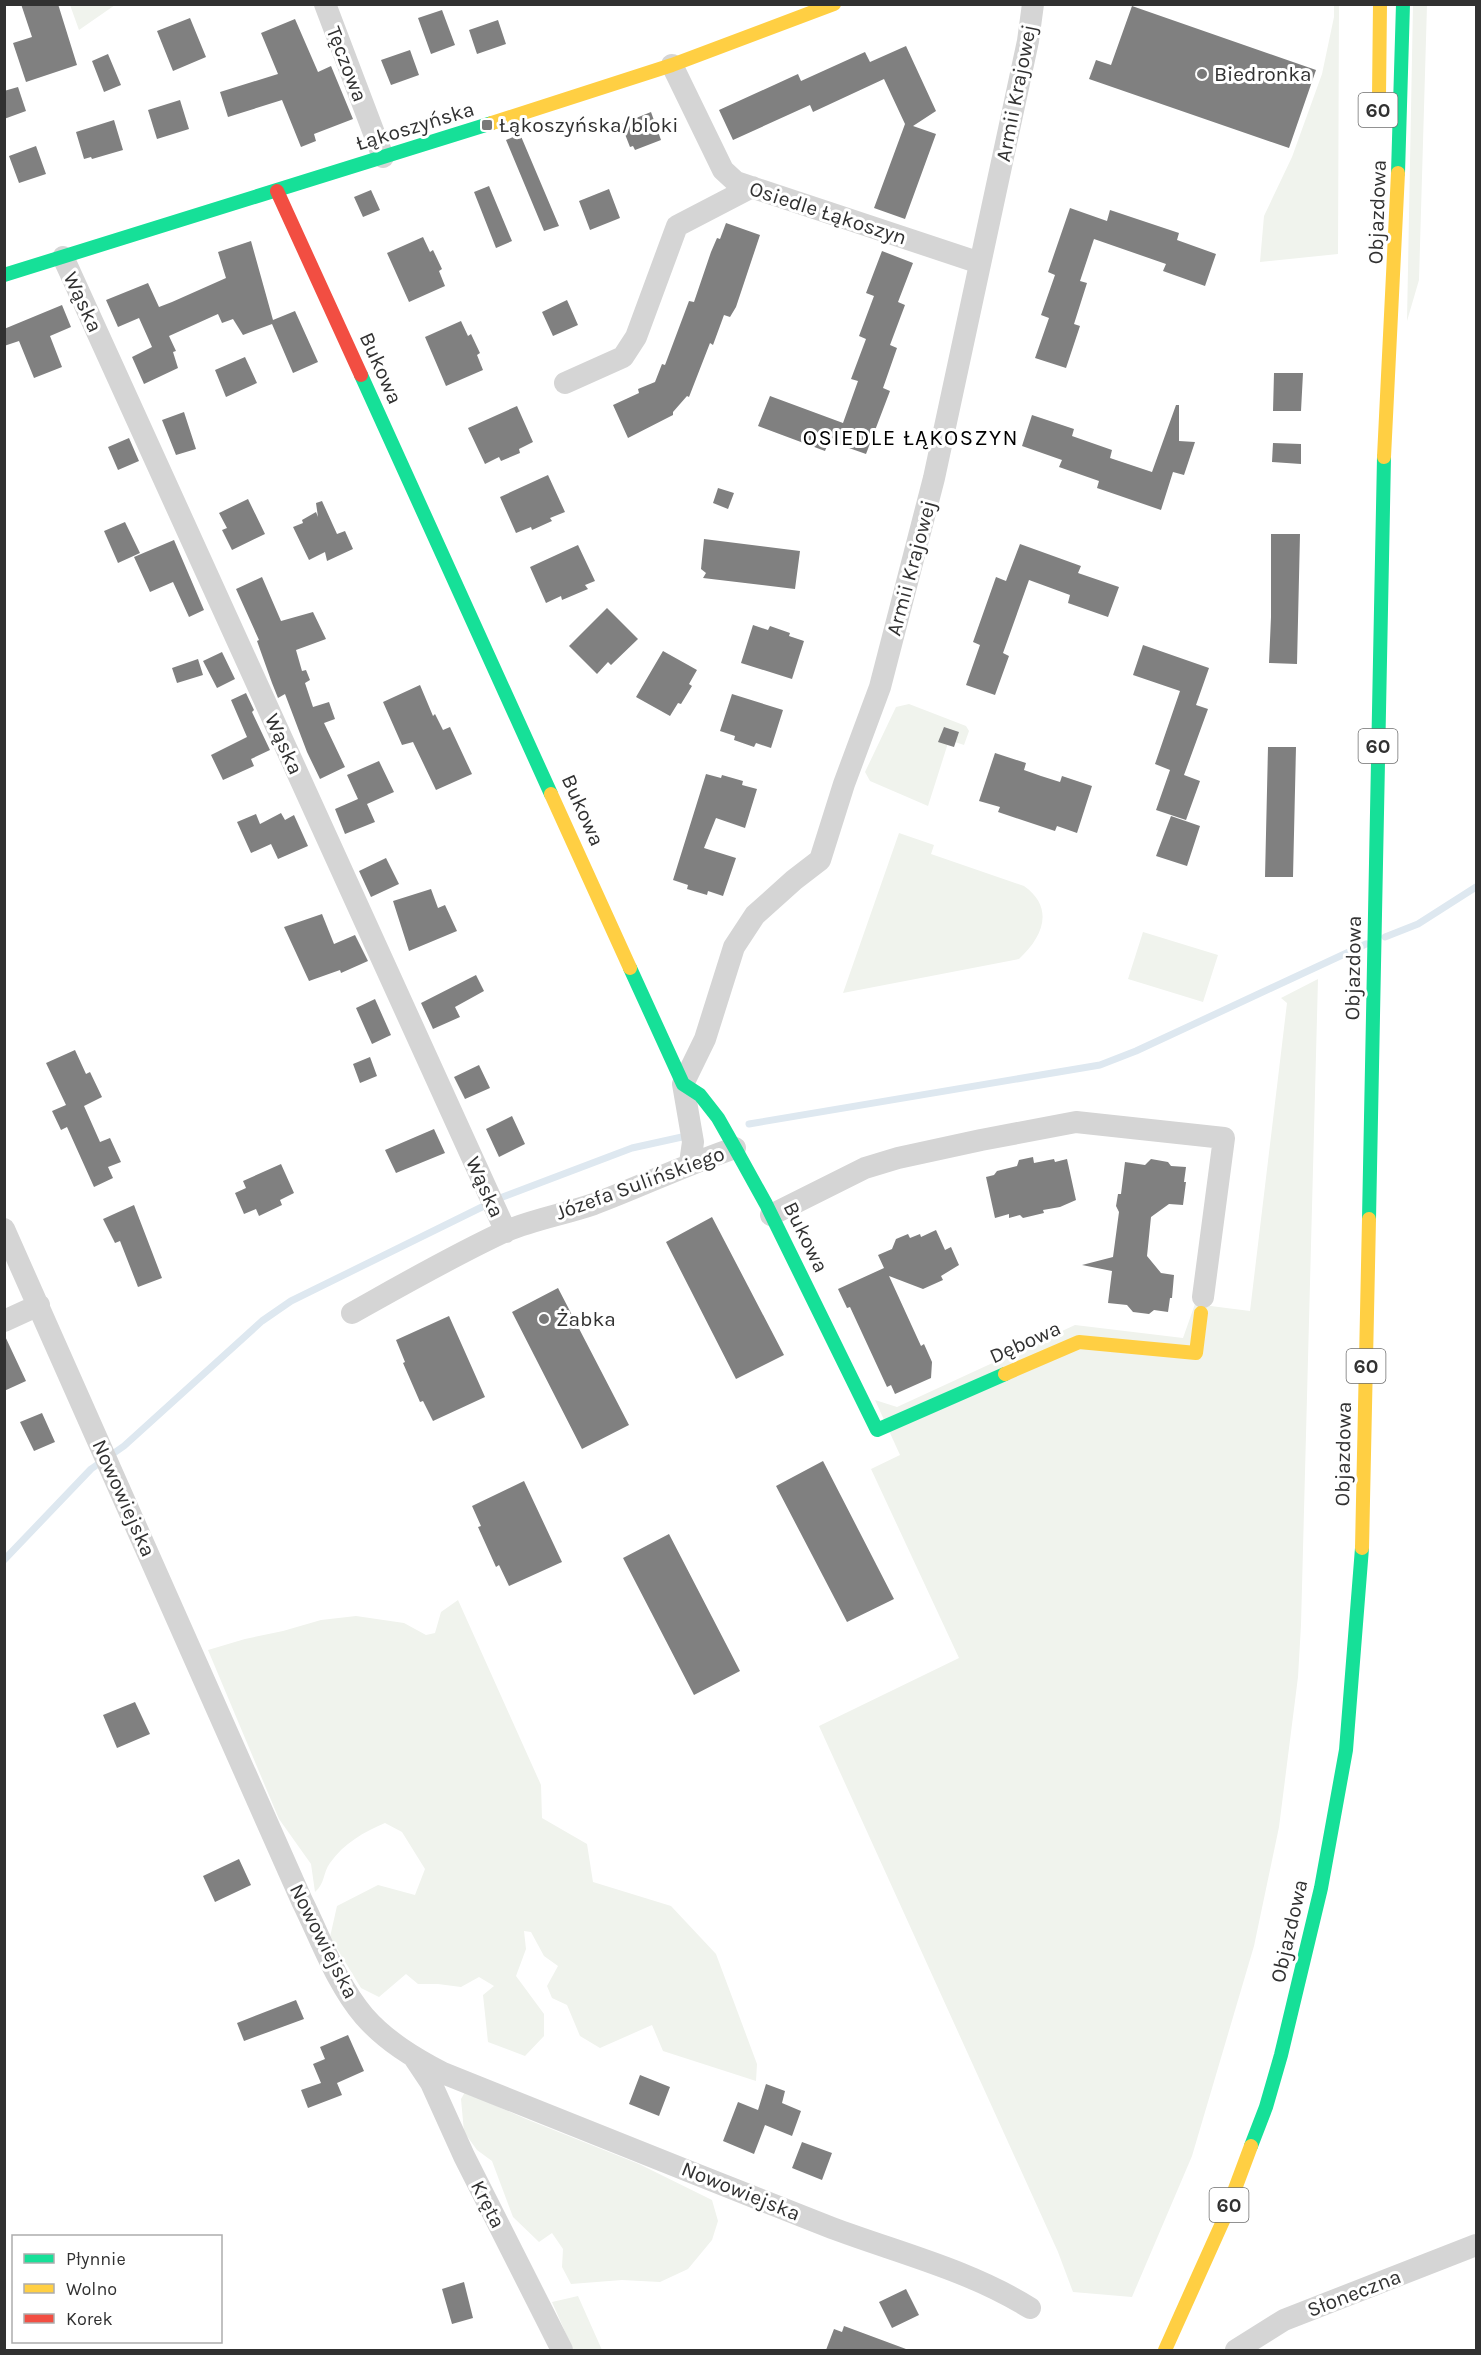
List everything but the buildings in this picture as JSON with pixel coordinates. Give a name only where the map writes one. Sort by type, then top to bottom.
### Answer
[{"type":"street","name":"Tęczowa","points":[[325,4],[383,157]]},
{"type":"street","name":"Łąkoszyńska","points":[[4,275],[672,65],[834,4]]},
{"type":"street","name":"Armii Krajowej","points":[[683,1084],[705,1039],[734,947],[755,915],[820,860],[844,784],[880,687],[934,478],[1028,41],[1033,4]]},
{"type":"street","name":"60","points":[[1378,110],[1380,4]]},
{"type":"street","name":"Objazdowa","points":[[1165,2350],[1223,2221],[1266,2107],[1281,2055],[1321,1888],[1346,1750],[1362,1564],[1385,421],[1400,182],[1403,4]]},
{"type":"street","name":"Osiedle Łąkoszyn","points":[[672,65],[723,170],[736,182],[980,262]]},
{"type":"street","points":[[564,383],[623,357],[636,337],[677,226],[752,187]]},
{"type":"street","name":"Bukowa","points":[[277,191],[683,1084],[700,1095],[718,1118],[735,1148],[771,1215],[877,1430]]},
{"type":"street","name":"Wąska","points":[[63,257],[506,1232]]},
{"type":"street","name":"Objazdowa","points":[[1376,340],[1385,421]]},
{"type":"street","points":[[683,1084],[693,1142],[690,1163]]},
{"type":"street","points":[[771,1215],[865,1168],[898,1158],[1076,1122],[1224,1138],[1202,1305]]},
{"type":"street","name":"Józefa Sulińskiego","points":[[352,1313],[506,1232],[533,1221],[592,1204],[676,1171],[690,1163],[735,1148]]},
{"type":"street","name":"Nowowiejska","points":[[4,1229],[292,1880],[345,1989],[365,2016],[391,2041],[443,2073],[780,2207],[961,2272],[1011,2296],[1030,2308]]},
{"type":"street","points":[[4,1321],[39,1305]]},
{"type":"street","name":"Dębowa","points":[[877,1430],[1079,1342],[1196,1353],[1202,1305]]},
{"type":"street","name":"Kręta","points":[[414,2057],[431,2083],[464,2156],[562,2350]]},
{"type":"street","name":"Słoneczna","points":[[1236,2350],[1284,2320],[1476,2245]]},
{"type":"shaded area","points":[[70,4],[115,5],[79,30]]},
{"type":"shaded area","points":[[1334,5],[1339,5],[1338,254],[1260,262],[1264,216],[1292,157],[1322,74],[1334,17]]},
{"type":"shaded area","points":[[1413,5],[1427,5],[1419,280],[1407,321]]},
{"type":"shaded area","points":[[909,704],[966,726],[969,731],[964,745],[949,740],[928,806],[870,781],[865,772],[896,707]]},
{"type":"shaded area","points":[[899,833],[934,845],[931,854],[1024,886],[1034,895],[1040,904],[1042,922],[1034,941],[1019,959],[843,993]]},
{"type":"shaded area","points":[[1143,932],[1218,955],[1203,1002],[1128,979]]},
{"type":"shaded area","points":[[1318,979],[1301,1625],[1298,1677],[1279,1827],[1254,1946],[1192,2156],[1132,2297],[1073,2292],[1058,2252],[819,1726],[959,1658],[871,1469],[900,1455],[875,1400],[897,1407],[1075,1325],[1183,1338],[1195,1304],[1250,1311],[1287,1003],[1281,998]]},
{"type":"shaded area","points":[[458,1600],[541,1785],[542,1818],[587,1844],[593,1882],[671,1906],[716,1954],[757,2064],[756,2081],[663,2051],[652,2025],[600,2048],[580,2036],[567,2005],[552,1998],[547,1986],[558,1966],[544,1956],[531,1932],[524,1931],[526,1949],[516,1976],[544,2014],[544,2036],[525,2056],[488,2042],[483,1995],[494,1986],[479,1977],[461,1987],[418,1984],[406,1974],[379,1997],[361,1988],[330,1937],[337,1906],[378,1885],[415,1895],[425,1869],[402,1832],[385,1823],[348,1844],[328,1867],[321,1885],[315,1892],[311,1864],[279,1819],[208,1650],[321,1620],[356,1616],[404,1623],[426,1635],[435,1633],[441,1612]]},
{"type":"shaded area","points":[[465,2092],[639,2164],[712,2200],[718,2221],[712,2240],[688,2269],[660,2282],[622,2280],[571,2284],[562,2267],[563,2249],[552,2233],[539,2242],[513,2217],[492,2161],[477,2150],[464,2132],[461,2099]]},
{"type":"shaded area","points":[[578,2296],[602,2350],[573,2350],[552,2302]]},
{"type":"waterway","points":[[1385,937],[1418,924],[1476,887]]},
{"type":"waterway","points":[[749,1124],[1100,1065],[1136,1051],[1366,944]]},
{"type":"waterway","points":[[500,1198],[632,1148],[682,1137]]},
{"type":"waterway","points":[[4,1560],[91,1469],[124,1446],[262,1321],[291,1301],[484,1206]]},
{"type":"traffic: fast","points":[[1398,173],[1403,4]]},
{"type":"traffic: fast","points":[[4,275],[492,123]]},
{"type":"traffic: fast","points":[[361,375],[551,794]]},
{"type":"traffic: fast","points":[[1369,1219],[1384,457]]},
{"type":"traffic: fast","points":[[630,968],[683,1084],[700,1095],[718,1118],[766,1204],[877,1430],[1005,1374]]},
{"type":"traffic: fast","points":[[1251,2146],[1266,2107],[1281,2055],[1321,1888],[1346,1750],[1362,1548]]},
{"type":"traffic: slow","points":[[492,123],[672,65],[834,4]]},
{"type":"traffic: slow","points":[[1379,96],[1380,4]]},
{"type":"traffic: slow","points":[[1384,457],[1398,173]]},
{"type":"traffic: slow","points":[[551,794],[630,968]]},
{"type":"traffic: slow","points":[[1362,1548],[1369,1219]]},
{"type":"traffic: slow","points":[[1005,1374],[1079,1342],[1196,1353],[1201,1313]]},
{"type":"traffic: slow","points":[[1165,2350],[1223,2221],[1251,2146]]},
{"type":"traffic: jam","points":[[277,191],[361,375]]},
{"type":"place","name":"Biedronka","points":[[1202,74]]},
{"type":"place","name":"Łąkoszyńska/bloki","points":[[487,125]]},
{"type":"place","name":"Żabka","points":[[544,1319]]},
{"type":"district","name":"OSIEDLE ŁĄKOSZYN","points":[[911,437]]}]
